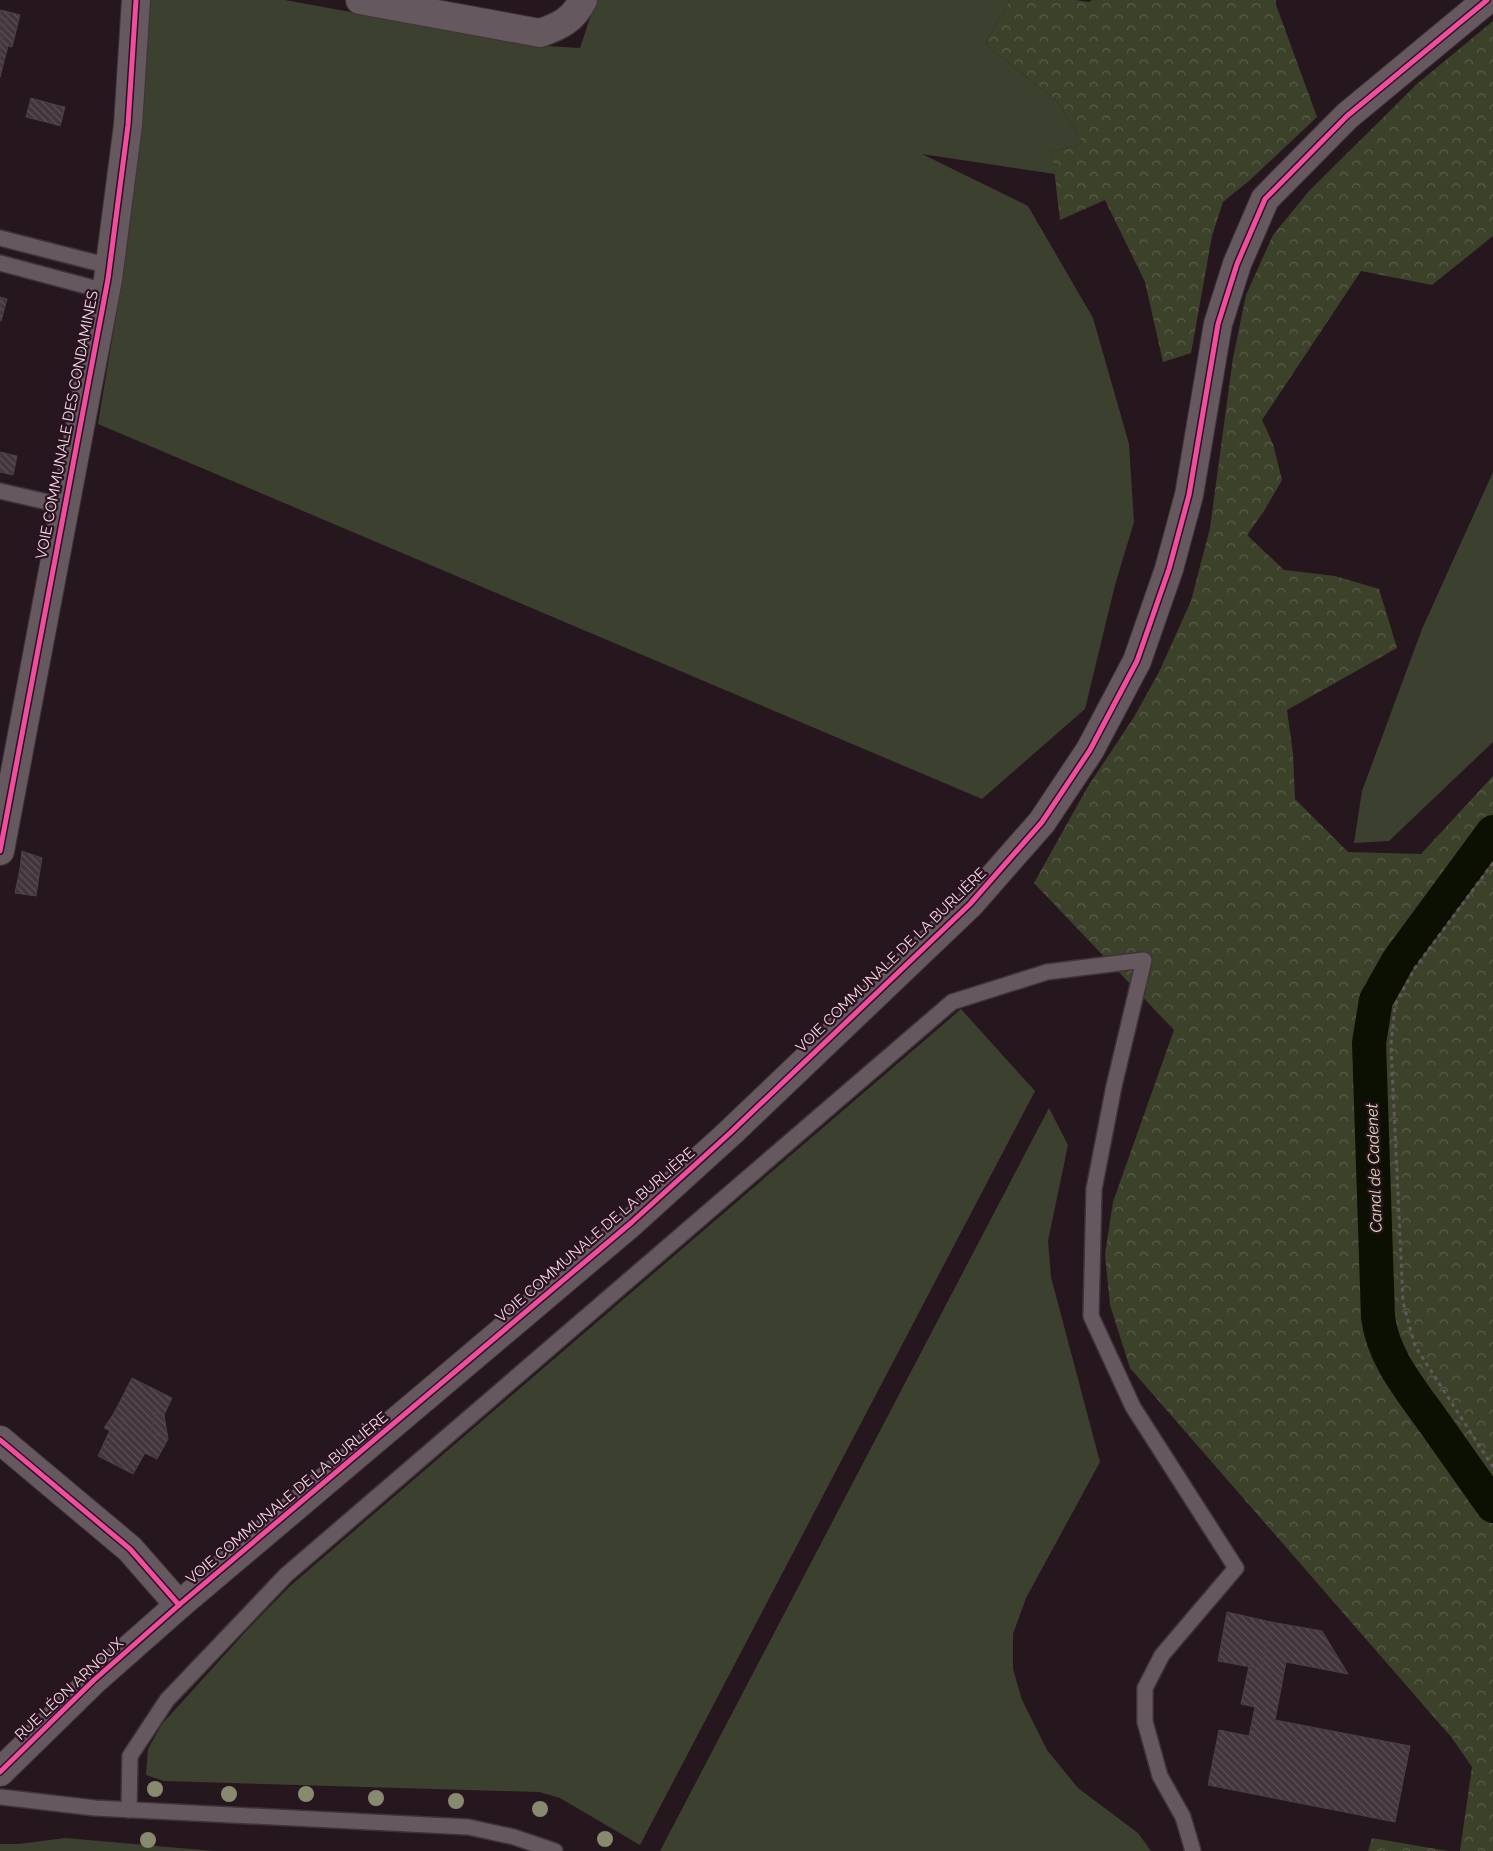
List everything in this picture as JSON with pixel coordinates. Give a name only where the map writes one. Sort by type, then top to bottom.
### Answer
[{"type":"street","name":"VOIE COMMUNALE DES CONDAMINES","points":[[0,851],[5,793],[65,506],[107,278],[128,125],[136,0]]},
{"type":"street","points":[[360,0],[540,33],[559,26],[577,12],[583,0]]},
{"type":"street","name":"VOIE COMMUNALE DE LA BURLIÈRE","points":[[179,1605],[632,1222],[737,1126],[970,904],[1042,822],[1090,750],[1137,661],[1169,569],[1189,495],[1218,324],[1237,264],[1265,199],[1347,116],[1487,0]]},
{"type":"street","points":[[0,1440],[130,1549],[179,1605]]},
{"type":"street","name":"RUE LÉON ARNOUX","points":[[0,1772],[94,1680],[179,1605]]},
{"type":"lane","points":[[0,238],[107,278]]},
{"type":"lane","points":[[0,263],[107,278]]},
{"type":"lane","points":[[0,491],[65,506]]},
{"type":"lane","points":[[129,1810],[130,1756],[167,1700],[286,1575],[952,1002],[1047,972],[1144,960],[1114,1086],[1094,1189],[1091,1316],[1133,1407],[1236,1568],[1162,1655],[1145,1688],[1145,1722],[1160,1776],[1183,1817],[1193,1851]]},
{"type":"lane","points":[[0,1797],[95,1808],[468,1827],[514,1837],[553,1851]]},
{"type":"path","points":[[1493,864],[1415,968],[1396,1005],[1391,1044],[1403,1302],[1415,1346],[1493,1467]]},
{"type":"green space","points":[[147,0],[285,0],[531,45],[580,48],[596,0],[1010,0],[985,44],[1057,101],[1083,143],[1052,152],[1055,174],[922,154],[1028,206],[1093,318],[1129,444],[1134,522],[1115,585],[1085,709],[982,799],[98,424],[123,273]]},
{"type":"green space","points":[[1010,0],[1075,0],[1089,2],[1092,0],[1276,0],[1276,5],[1317,117],[1250,180],[1223,202],[1212,236],[1191,353],[1163,362],[1145,282],[1105,200],[1060,220],[1052,152],[1083,143],[1057,101],[985,44]]},
{"type":"green space","points":[[1493,21],[1493,236],[1432,285],[1361,271],[1262,420],[1273,444],[1282,480],[1247,535],[1284,570],[1335,576],[1379,589],[1397,648],[1287,710],[1293,754],[1295,799],[1348,852],[1421,854],[1493,776],[1493,1851],[1460,1851],[1472,1767],[1452,1738],[1130,1368],[1110,1305],[1105,1254],[1113,1202],[1174,1030],[1034,883],[1087,788],[1134,717],[1159,672],[1191,601],[1210,528],[1233,358],[1246,295],[1273,235],[1309,191],[1417,84]]},
{"type":"green space","points":[[1493,472],[1493,742],[1389,841],[1354,843],[1362,791],[1422,629]]},
{"type":"green space","points":[[961,1009],[1035,1091],[640,1845],[560,1798],[539,1792],[164,1781],[146,1775],[148,1749],[162,1724],[248,1629],[290,1586]]},
{"type":"green space","points":[[1049,1108],[1068,1145],[1048,1241],[1051,1277],[1100,1462],[1026,1598],[1013,1634],[1013,1669],[1022,1700],[1047,1750],[1078,1788],[1138,1833],[1151,1851],[660,1851]]},
{"type":"green space","points":[[65,1838],[214,1851],[0,1851],[0,1844],[19,1844]]},
{"type":"green space","points":[[1372,1838],[1448,1851],[1368,1851]]},
{"type":"building","points":[[0,10],[9,12],[1,44],[8,46],[0,77]]},
{"type":"building","points":[[9,12],[20,15],[12,47],[1,44]]},
{"type":"building","points":[[31,98],[56,105],[50,123],[26,117]]},
{"type":"building","points":[[56,105],[65,107],[60,126],[50,123]]},
{"type":"building","points":[[0,297],[7,299],[1,321],[0,320]]},
{"type":"building","points":[[0,452],[17,456],[13,475],[0,472]]},
{"type":"building","points":[[22,851],[42,858],[39,876],[20,869]]},
{"type":"building","points":[[20,869],[39,876],[36,896],[15,893]]},
{"type":"building","points":[[132,1378],[172,1398],[164,1415],[156,1412],[150,1433],[168,1439],[157,1459],[145,1453],[133,1474],[98,1456],[110,1430],[118,1434],[125,1419],[114,1413]]},
{"type":"building","points":[[156,1412],[164,1415],[168,1439],[150,1433]]},
{"type":"building","points":[[114,1413],[125,1419],[118,1434],[104,1428]]},
{"type":"building","points":[[1227,1612],[1271,1622],[1262,1669],[1218,1661]]},
{"type":"building","points":[[1271,1622],[1322,1631],[1348,1674],[1286,1662],[1275,1720],[1410,1746],[1395,1822],[1208,1785],[1219,1730],[1249,1736],[1255,1707],[1241,1704],[1249,1666],[1262,1669]]},
{"type":"waterway","name":"Canal de Cadenet","points":[[1493,832],[1398,961],[1376,1000],[1369,1043],[1378,1317],[1381,1332],[1385,1346],[1407,1385],[1493,1506]]},
{"type":"cycle path","points":[[0,851],[108,279],[128,125],[136,0]]},
{"type":"cycle path","points":[[0,1772],[94,1680],[179,1605],[632,1222],[730,1133],[970,904],[1042,822],[1090,750],[1137,661],[1169,569],[1189,495],[1218,324],[1237,264],[1265,199],[1347,116],[1487,0]]},
{"type":"cycle path","points":[[0,1440],[130,1549],[179,1605]]}]
